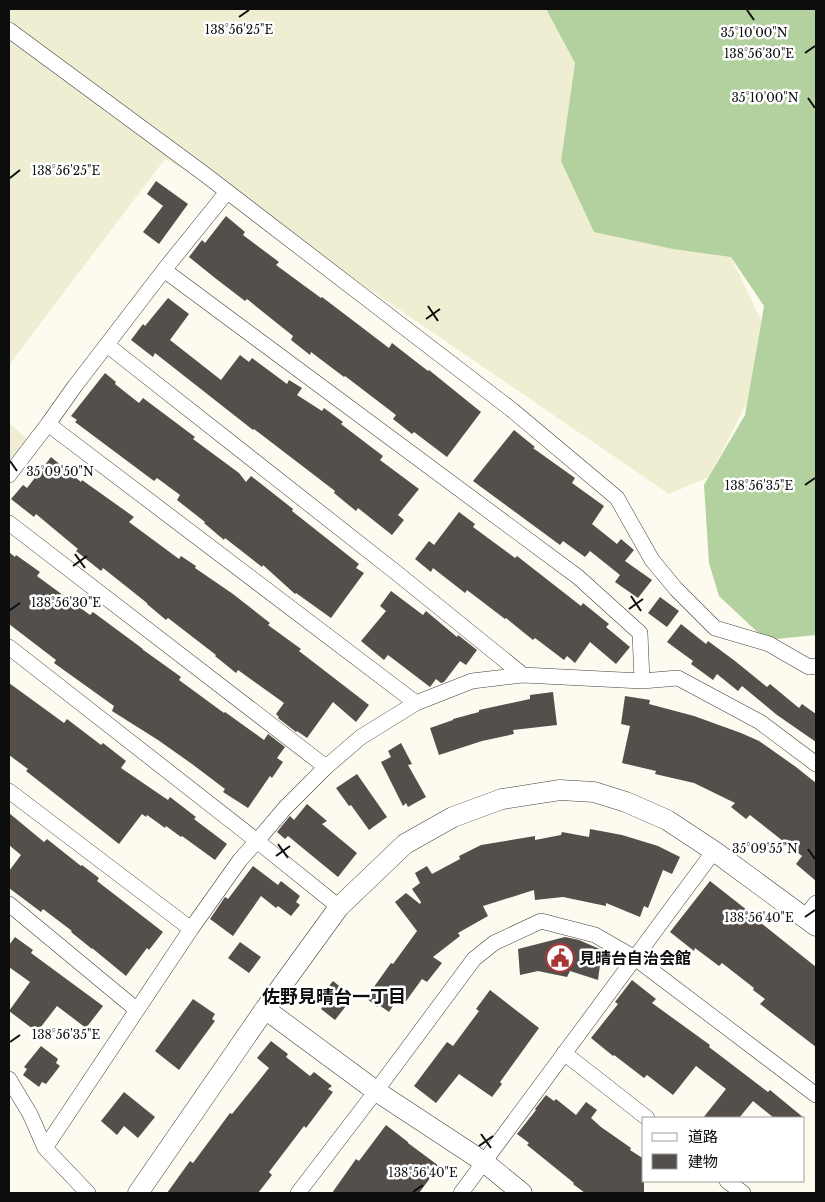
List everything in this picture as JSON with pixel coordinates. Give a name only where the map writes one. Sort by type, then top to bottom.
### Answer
[{"type":"street","points":[[9,30],[195,167],[512,410],[617,498],[652,560],[715,628],[770,644],[809,667],[816,666]]},
{"type":"street","points":[[9,475],[164,270],[227,192]]},
{"type":"street","points":[[164,270],[578,577],[640,633],[642,681]]},
{"type":"street","points":[[107,345],[523,675]]},
{"type":"street","points":[[48,424],[416,703]]},
{"type":"street","points":[[9,524],[326,768]]},
{"type":"street","points":[[9,647],[339,907]]},
{"type":"street","points":[[45,1148],[191,929],[240,860],[285,808],[326,768],[361,737],[416,703],[472,681],[523,675],[642,681],[678,678],[760,722],[816,764]]},
{"type":"street","points":[[138,1193],[265,1009],[339,907],[405,844],[453,817],[512,797],[560,790],[594,792],[626,802],[667,820],[813,915]]},
{"type":"street","points":[[9,791],[191,929]]},
{"type":"street","points":[[461,1193],[714,851]]},
{"type":"street","points":[[9,904],[137,1010]]},
{"type":"street","points":[[298,1193],[474,959],[494,943],[541,922],[595,935],[635,958],[816,1095]]},
{"type":"street","points":[[265,1009],[376,1091],[484,1162],[522,1193]]},
{"type":"street","points":[[564,1053],[646,1117]]},
{"type":"street","points":[[9,1079],[30,1114],[45,1148],[88,1193]]},
{"type":"street","points":[[728,1182],[743,1193]]},
{"type":"shaded area","points":[[9,9],[546,9],[575,63],[561,161],[731,257],[761,320],[747,403],[709,477],[669,494],[227,192],[165,159],[9,365]]},
{"type":"shaded area","points":[[9,423],[33,444],[9,475]]},
{"type":"green space","points":[[546,9],[816,9],[816,635],[766,640],[719,596],[709,563],[704,485],[745,415],[764,306],[731,257],[673,249],[594,232],[561,161],[575,63]]},
{"type":"building","points":[[156,181],[188,204],[159,244],[143,232],[163,206],[147,194]]},
{"type":"building","points":[[226,216],[245,232],[243,235],[279,262],[276,265],[389,348],[392,343],[481,412],[447,457],[393,419],[396,415],[345,376],[311,352],[310,355],[291,340],[293,336],[247,299],[245,301],[189,257],[202,240],[205,243]]},
{"type":"building","points":[[168,298],[189,314],[170,340],[221,380],[240,355],[249,362],[252,358],[287,384],[289,380],[302,388],[297,395],[322,411],[324,408],[343,422],[341,424],[383,456],[380,460],[419,489],[398,515],[404,520],[392,535],[358,508],[356,511],[334,493],[335,491],[155,353],[153,357],[131,340],[143,324],[145,326]]},
{"type":"building","points":[[105,373],[116,382],[115,384],[139,403],[143,398],[195,437],[193,439],[239,473],[246,482],[251,476],[359,564],[356,568],[364,573],[331,618],[295,594],[263,565],[262,567],[225,538],[224,540],[177,500],[180,495],[157,478],[154,481],[75,422],[77,420],[71,416]]},
{"type":"building","points":[[514,430],[535,447],[533,448],[575,478],[572,483],[604,506],[592,524],[617,544],[621,539],[634,550],[625,561],[652,580],[638,598],[615,582],[620,575],[590,551],[585,557],[563,541],[560,545],[473,481]]},
{"type":"building","points":[[51,457],[81,482],[82,480],[134,517],[129,522],[179,559],[181,556],[196,566],[195,568],[233,594],[270,623],[268,625],[301,649],[299,651],[369,705],[356,722],[333,702],[307,738],[296,732],[278,718],[276,714],[284,703],[238,670],[236,673],[168,618],[166,620],[103,568],[101,571],[36,514],[34,517],[11,499],[23,485],[27,488]]},
{"type":"building","points":[[459,512],[475,524],[473,527],[515,558],[517,556],[581,606],[583,603],[609,624],[606,627],[630,647],[616,664],[590,642],[575,663],[567,656],[564,660],[535,638],[533,640],[467,590],[465,593],[433,568],[431,572],[415,559],[429,541],[434,545]]},
{"type":"building","points":[[9,552],[40,572],[37,576],[90,615],[93,612],[181,677],[179,680],[224,713],[264,740],[268,734],[285,747],[277,758],[283,762],[272,778],[270,776],[248,808],[223,792],[225,789],[192,764],[112,711],[114,706],[54,663],[56,660],[9,624]]},
{"type":"building","points":[[391,591],[423,615],[426,611],[457,637],[458,635],[477,650],[466,665],[460,661],[444,682],[441,683],[436,679],[430,687],[388,655],[384,660],[361,641],[386,611],[380,606]]},
{"type":"building","points":[[660,597],[679,611],[667,627],[648,613]]},
{"type":"building","points":[[681,624],[706,644],[708,641],[767,687],[770,684],[799,708],[802,704],[816,714],[816,742],[777,715],[742,686],[738,691],[717,674],[713,680],[691,664],[693,661],[667,642]]},
{"type":"building","points":[[9,683],[64,723],[67,719],[101,745],[103,743],[126,761],[121,768],[168,800],[170,797],[196,817],[194,819],[227,844],[215,860],[182,836],[166,826],[165,828],[147,815],[146,817],[142,814],[119,844],[26,771],[28,769],[9,755]]},
{"type":"building","points":[[553,692],[557,725],[513,730],[514,734],[482,741],[439,755],[430,728],[479,712],[479,710],[530,699],[530,695]]},
{"type":"building","points":[[625,696],[650,700],[649,704],[694,716],[759,741],[816,783],[816,881],[796,864],[802,856],[750,815],[746,819],[731,807],[735,803],[694,783],[655,774],[656,771],[622,763],[630,726],[621,724]]},
{"type":"building","points":[[401,743],[412,764],[408,765],[426,797],[408,807],[406,803],[403,806],[381,762],[391,757],[388,751]]},
{"type":"building","points":[[357,774],[387,817],[369,830],[336,788]]},
{"type":"building","points":[[307,804],[327,821],[322,824],[357,853],[338,877],[288,836],[285,839],[277,832],[290,816],[294,820]]},
{"type":"building","points":[[9,813],[44,842],[47,839],[99,878],[97,881],[163,932],[149,950],[147,948],[126,976],[43,909],[41,912],[9,888],[9,871],[21,855],[9,845]]},
{"type":"building","points":[[590,829],[622,835],[658,846],[680,857],[672,874],[663,870],[648,908],[644,906],[640,917],[606,903],[606,906],[563,897],[535,900],[534,890],[483,906],[488,916],[458,933],[460,936],[433,957],[442,963],[427,982],[422,979],[404,1004],[401,1002],[399,1006],[395,1003],[389,1012],[379,1005],[377,1007],[366,998],[417,931],[395,902],[406,893],[420,904],[421,902],[412,889],[420,883],[415,873],[427,866],[432,874],[460,859],[459,856],[481,845],[535,836],[535,840],[561,835],[562,832],[589,837]]},
{"type":"building","points":[[253,866],[278,885],[281,881],[300,896],[296,902],[300,905],[291,916],[278,906],[276,908],[261,896],[233,936],[210,919],[225,897],[228,899]]},
{"type":"building","points":[[710,881],[816,967],[816,1047],[760,1004],[765,999],[753,990],[754,988],[722,963],[719,966],[695,948],[694,951],[670,932]]},
{"type":"building","points":[[15,937],[33,950],[31,953],[103,1006],[86,1028],[57,1006],[37,1032],[9,1011],[30,982],[9,967],[9,945]]},
{"type":"building","name":"見晴台自治会館","points":[[565,937],[579,940],[602,950],[598,980],[570,971],[567,977],[538,971],[520,975],[518,949]]},
{"type":"building","points":[[240,942],[261,957],[249,973],[228,958]]},
{"type":"building","points":[[632,980],[656,999],[652,1003],[710,1045],[709,1047],[768,1092],[770,1090],[803,1117],[773,1117],[753,1101],[740,1117],[704,1117],[726,1089],[696,1066],[673,1095],[647,1075],[644,1078],[591,1038],[618,1004],[615,1002]]},
{"type":"building","points":[[333,981],[353,997],[335,1020],[321,1009],[324,1005],[318,1000]]},
{"type":"building","points":[[490,990],[539,1028],[500,1082],[502,1084],[492,1097],[459,1074],[436,1103],[414,1086],[447,1042],[453,1046],[479,1011],[476,1009]]},
{"type":"building","points":[[193,999],[215,1014],[212,1019],[215,1021],[179,1070],[155,1051]]},
{"type":"building","points":[[271,1041],[288,1054],[286,1057],[310,1076],[314,1072],[332,1086],[328,1089],[333,1092],[269,1172],[272,1175],[258,1193],[167,1193],[190,1161],[193,1163],[230,1113],[232,1114],[269,1068],[257,1058]]},
{"type":"building","points":[[41,1046],[58,1059],[56,1063],[60,1066],[46,1084],[42,1082],[39,1087],[23,1075],[27,1069],[24,1067]]},
{"type":"building","points":[[124,1092],[155,1117],[138,1138],[124,1126],[117,1135],[101,1121]]},
{"type":"building","points":[[546,1095],[554,1101],[556,1099],[576,1115],[586,1102],[597,1110],[591,1118],[642,1158],[644,1193],[585,1193],[573,1184],[527,1145],[529,1143],[517,1134]]},
{"type":"building","points":[[386,1125],[439,1166],[419,1193],[332,1193],[356,1159],[359,1161]]},
{"type":"place","name":"見晴台自治会館","points":[[560,958]]},
{"type":"district","name":"佐野見晴台一丁目","points":[[334,997]]}]
